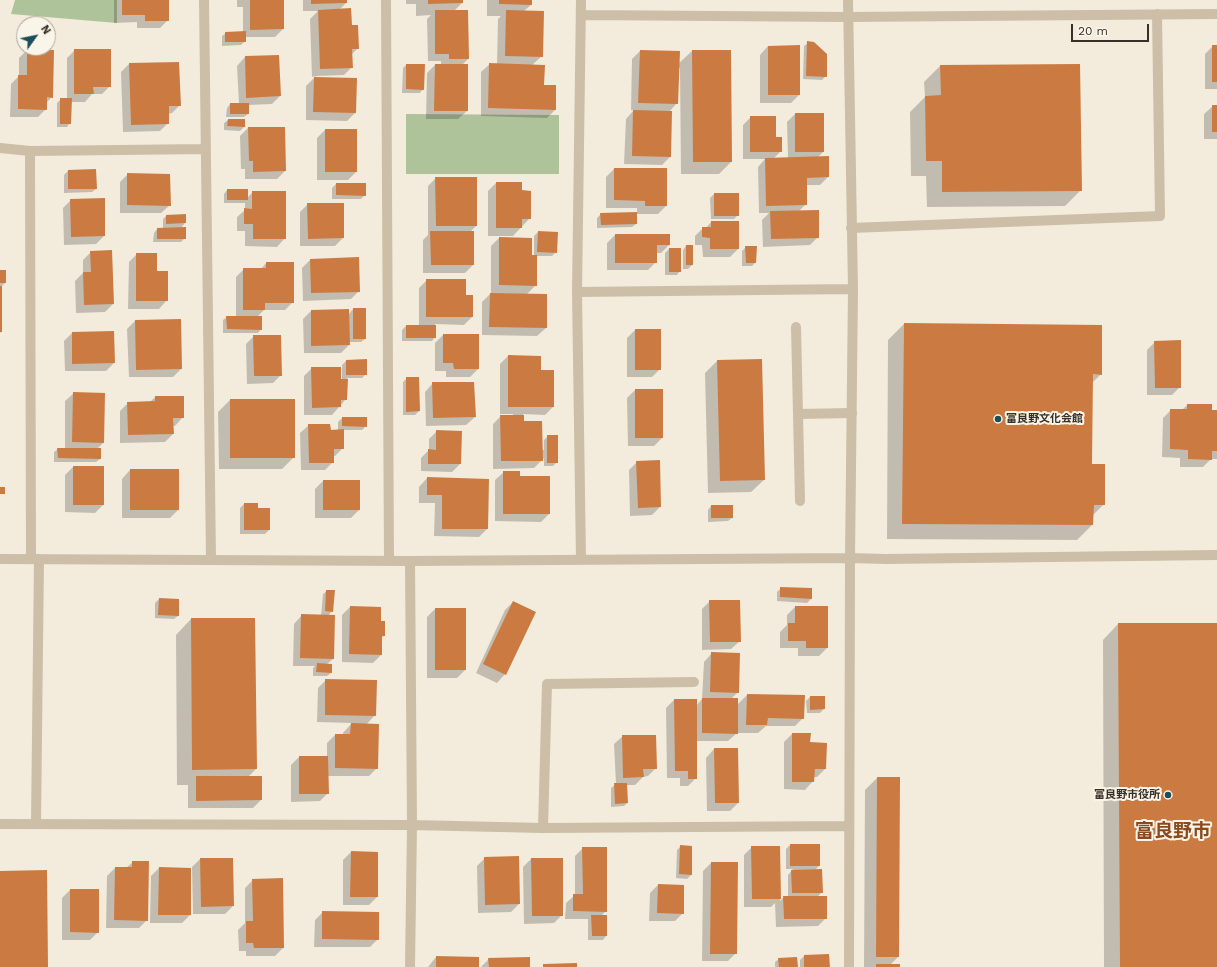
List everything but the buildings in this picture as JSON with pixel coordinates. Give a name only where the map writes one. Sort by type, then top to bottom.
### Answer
[{"type":"street","points":[[204,0],[211,560]]},
{"type":"street","points":[[386,0],[389,560]]},
{"type":"street","points":[[581,0],[577,292],[582,560]]},
{"type":"street","points":[[848,0],[853,289],[850,558],[849,967]]},
{"type":"street","points":[[851,228],[1160,216],[1157,14]]},
{"type":"street","points":[[581,15],[848,16],[1217,14]]},
{"type":"street","points":[[0,148],[30,151],[206,149]]},
{"type":"street","points":[[30,151],[35,559],[36,824]]},
{"type":"street","points":[[577,292],[853,289]]},
{"type":"street","points":[[796,327],[800,501]]},
{"type":"street","points":[[798,414],[852,413]]},
{"type":"street","points":[[0,559],[410,561],[850,558],[902,559],[1217,555]]},
{"type":"street","points":[[410,561],[412,826],[410,967]]},
{"type":"street","points":[[543,828],[547,684],[694,682]]},
{"type":"street","points":[[0,824],[543,828],[849,826]]},
{"type":"green space","points":[[15,0],[117,0],[117,23],[56,18],[56,16],[11,14]]},
{"type":"green space","points":[[406,114],[559,115],[559,174],[406,174]]},
{"type":"place","name":"富良野文化会館","points":[[998,419]]},
{"type":"place","name":"富良野市役所","points":[[1168,795]]},
{"type":"district","name":"富良野市","points":[[1173,831]]}]
